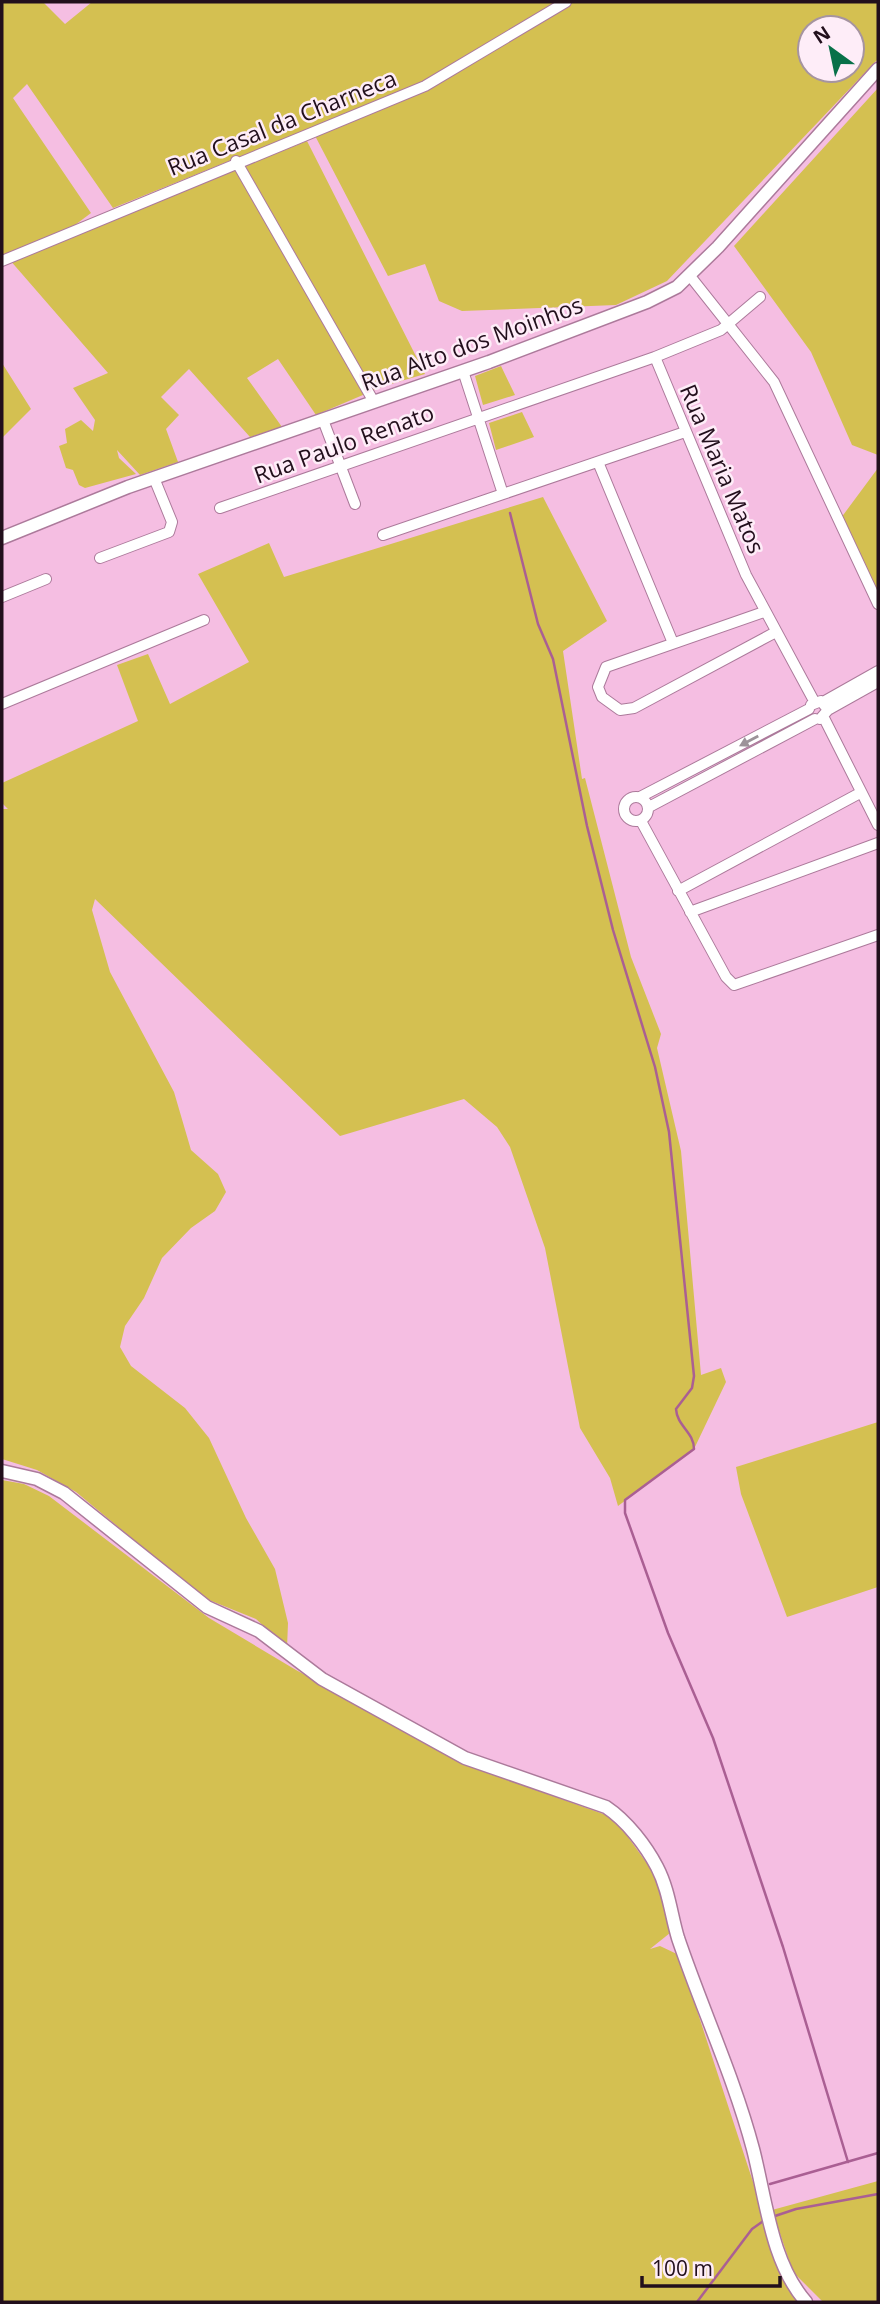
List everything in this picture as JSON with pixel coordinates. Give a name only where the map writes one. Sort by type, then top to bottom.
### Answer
[{"type":"street","name":"Rua Casal da Charneca","points":[[2,261],[236,161],[425,86],[566,2]]},
{"type":"street","name":"Rua Alto dos Moinhos","points":[[2,538],[154,478],[463,371],[647,302],[690,276],[878,69]]},
{"type":"street","points":[[236,161],[374,402]]},
{"type":"street","points":[[690,276],[774,383],[878,604]]},
{"type":"street","points":[[655,357],[729,323],[760,297]]},
{"type":"street","name":"Rua Paulo Renato","points":[[220,508],[655,357]]},
{"type":"street","name":"Rua Maria Matos","points":[[655,357],[764,612],[819,710],[878,825]]},
{"type":"street","points":[[463,371],[480,416],[503,494]]},
{"type":"street","points":[[323,420],[355,504]]},
{"type":"street","points":[[383,536],[685,432]]},
{"type":"street","points":[[598,462],[673,643]]},
{"type":"street","points":[[100,558],[169,532],[172,522],[154,478]]},
{"type":"street","points":[[2,597],[46,579]]},
{"type":"street","points":[[764,612],[606,667],[598,687],[603,697],[620,709],[634,708],[775,633]]},
{"type":"street","points":[[2,704],[204,620]]},
{"type":"street","points":[[649,807],[819,710],[878,671]]},
{"type":"street","points":[[640,797],[649,807],[648,815],[641,821],[630,820],[624,810],[629,799],[640,797],[878,682]]},
{"type":"street","points":[[678,891],[860,793]]},
{"type":"street","points":[[641,821],[726,977],[734,985],[878,935]]},
{"type":"street","points":[[690,912],[878,843]]},
{"type":"street","points":[[2,1471],[27,1476],[64,1493],[207,1607],[247,1623],[322,1679],[465,1758],[521,1775],[551,1790],[596,1803],[621,1819],[646,1849],[663,1880],[677,1936],[745,2123],[783,2265],[806,2302]]},
{"type":"shaded area","points":[[2,2],[43,2],[65,24],[92,2],[878,2],[878,59],[866,72],[866,14],[796,14],[796,84],[854,84],[667,281],[616,305],[462,311],[439,301],[425,264],[388,276],[311,128],[113,208],[27,84],[13,98],[91,213],[67,231],[165,198],[307,141],[425,374],[384,386],[316,415],[278,359],[247,378],[282,427],[250,437],[189,369],[161,397],[179,415],[166,429],[178,462],[140,475],[117,450],[119,458],[136,474],[85,488],[79,485],[73,470],[66,468],[59,446],[67,443],[65,429],[81,420],[93,431],[95,420],[73,388],[108,373],[9,259],[2,261]]},
{"type":"shaded area","points":[[878,88],[878,455],[852,445],[811,352],[734,246]]},
{"type":"shaded area","points":[[2,363],[31,409],[2,438]]},
{"type":"shaded area","points":[[501,366],[515,395],[483,405],[475,376]]},
{"type":"shaded area","points":[[522,412],[534,437],[496,450],[489,423]]},
{"type":"shaded area","points":[[878,468],[878,597],[838,522]]},
{"type":"shaded area","points":[[543,497],[607,621],[563,651],[582,779],[585,778],[631,957],[661,1034],[657,1048],[681,1151],[701,1375],[721,1368],[726,1382],[694,1449],[618,1506],[610,1478],[580,1428],[545,1248],[510,1147],[497,1127],[464,1099],[340,1136],[95,899],[92,910],[110,972],[174,1092],[191,1150],[218,1174],[226,1192],[215,1211],[191,1228],[162,1258],[144,1298],[125,1326],[120,1347],[131,1366],[185,1408],[209,1438],[246,1518],[275,1569],[288,1623],[287,1648],[256,1619],[204,1598],[76,1492],[37,1470],[2,1459],[2,809],[8,809],[2,803],[2,783],[138,721],[117,665],[148,654],[170,704],[249,662],[198,574],[269,543],[284,577]]},
{"type":"shaded area","points":[[878,1422],[878,1587],[787,1617],[741,1494],[736,1467]]},
{"type":"shaded area","points":[[2,1480],[24,1484],[49,1496],[209,1618],[296,1670],[483,1771],[609,1816],[620,1826],[654,1873],[660,1887],[670,1933],[650,1949],[660,1946],[679,1955],[757,2194],[772,2251],[782,2278],[799,2302],[2,2302]]},
{"type":"shaded area","points":[[878,2181],[878,2302],[823,2302],[793,2272],[772,2210]]},
{"type":"waterway","points":[[510,513],[538,624],[553,659],[587,826],[613,930],[655,1067],[669,1132],[694,1376],[692,1388],[676,1409],[694,1449],[625,1500],[625,1513],[668,1633],[713,1738],[783,1947],[848,2162]]},
{"type":"waterway","points":[[770,2184],[878,2153]]},
{"type":"waterway","points":[[772,2217],[796,2209],[878,2194]]},
{"type":"waterway","points":[[697,2302],[752,2229],[766,2219]]}]
